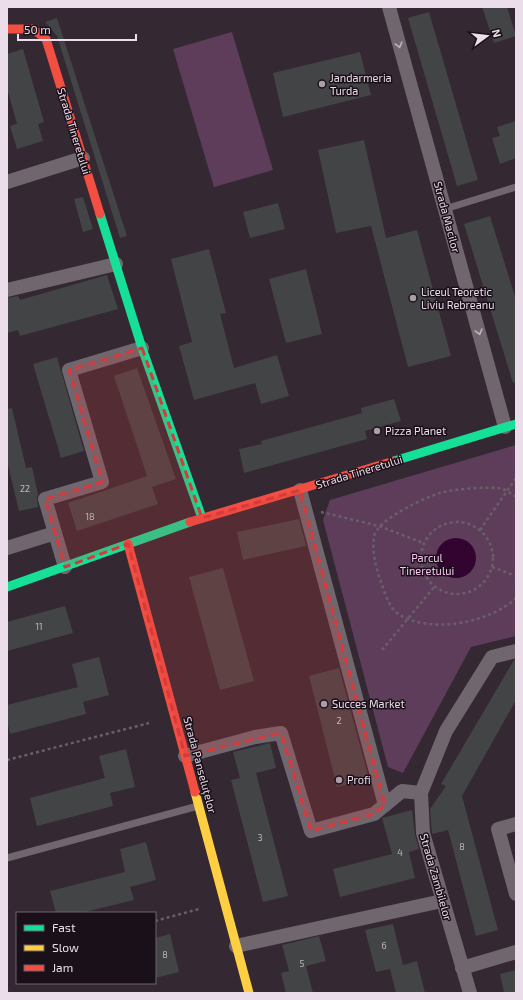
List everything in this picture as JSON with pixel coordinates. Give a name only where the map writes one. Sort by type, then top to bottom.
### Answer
[{"type":"street","name":"Strada Macilor","points":[[389,7],[445,209],[510,425]]},
{"type":"street","name":"Strada Tineretului","points":[[7,29],[31,27],[38,29],[46,39],[142,348],[202,518]]},
{"type":"street","points":[[7,182],[83,158]]},
{"type":"street","points":[[7,290],[116,264]]},
{"type":"street","points":[[65,567],[45,499],[102,482],[69,370],[142,348]]},
{"type":"street","name":"Strada Tineretului","points":[[7,587],[202,518],[300,490],[510,425]]},
{"type":"street","points":[[300,490],[385,805]]},
{"type":"street","points":[[7,548],[55,532]]},
{"type":"street","name":"Strada Panseluțelor","points":[[128,544],[249,993]]},
{"type":"street","name":"Strada Zambilelor","points":[[470,993],[423,833],[421,793],[446,731],[492,657],[516,651]]},
{"type":"street","points":[[185,756],[255,737],[281,733],[311,831],[374,814],[402,791],[421,793]]},
{"type":"street","points":[[516,824],[498,828],[516,894]]},
{"type":"street","points":[[236,946],[442,901]]},
{"type":"street","points":[[462,968],[516,952]]},
{"type":"lane","points":[[445,209],[516,187]]},
{"type":"lane","points":[[7,858],[198,806]]},
{"type":"path","points":[[480,530],[516,478]]},
{"type":"path","points":[[516,497],[507,491],[498,488],[450,490],[413,504],[379,526],[374,536],[374,556],[378,573],[387,600],[398,615],[420,623],[456,624],[481,618],[516,598]]},
{"type":"path","points":[[305,508],[379,526],[424,543]]},
{"type":"path","points":[[459,521],[469,524],[480,530],[491,546],[493,557],[492,567],[487,578],[480,586],[460,594],[449,593],[435,586],[424,574],[421,564],[421,553],[424,543],[430,533],[438,526],[448,522],[459,521]]},
{"type":"path","points":[[492,567],[516,576]]},
{"type":"path","points":[[382,650],[435,586]]},
{"type":"path","points":[[7,760],[149,723]]},
{"type":"path","points":[[156,921],[199,909]]},
{"type":"highlighted area","points":[[142,348],[202,518],[300,490],[385,805],[374,814],[311,831],[281,733],[185,756],[128,544],[65,567],[45,499],[102,482],[69,370]]},
{"type":"green space","points":[[232,32],[273,170],[214,187],[173,49]]},
{"type":"green space","name":"Parcul Tineretului","points":[[516,445],[516,636],[471,647],[403,773],[388,767],[323,520],[330,500]]},
{"type":"shaded area","points":[[460,538],[467,541],[473,547],[476,558],[475,566],[467,575],[460,578],[452,578],[445,575],[437,566],[436,554],[439,547],[448,539]]},
{"type":"building","points":[[482,7],[507,7],[516,36],[494,43]]},
{"type":"building","points":[[429,12],[478,180],[457,186],[408,18]]},
{"type":"building","points":[[57,18],[127,236],[120,238],[57,36],[45,22]]},
{"type":"building","points":[[23,49],[44,122],[38,124],[43,141],[17,149],[10,126],[17,124],[7,88],[7,54]]},
{"type":"building","name":"Jandarmeria Turda","points":[[360,52],[371,95],[283,117],[273,73]]},
{"type":"building","points":[[516,121],[516,158],[500,164],[492,138],[500,136],[497,127]]},
{"type":"building","points":[[364,140],[386,238],[417,230],[451,356],[408,367],[371,226],[336,233],[318,150]]},
{"type":"building","points":[[83,197],[93,229],[83,232],[74,199]]},
{"type":"building","points":[[278,203],[285,229],[250,238],[243,212]]},
{"type":"building","points":[[490,216],[516,300],[516,382],[513,383],[464,224]]},
{"type":"building","points":[[209,249],[226,313],[220,314],[234,368],[277,355],[289,396],[261,404],[255,383],[194,400],[179,346],[192,342],[171,259]]},
{"type":"building","points":[[306,269],[322,334],[286,343],[269,279]]},
{"type":"building","points":[[107,275],[118,309],[20,336],[18,330],[7,333],[7,298],[18,296],[20,300]]},
{"type":"building","points":[[57,357],[84,451],[61,458],[33,364]]},
{"type":"building","points":[[137,368],[176,479],[152,487],[158,504],[77,531],[68,503],[147,476],[114,376]]},
{"type":"building","points":[[394,399],[401,421],[365,431],[367,439],[244,473],[239,449],[262,444],[261,441],[362,413],[361,408]]},
{"type":"building","points":[[12,408],[26,468],[32,467],[38,494],[38,507],[19,511],[7,461],[7,409]]},
{"type":"building","points":[[299,519],[306,546],[243,560],[237,532]]},
{"type":"building","points":[[223,568],[254,681],[220,690],[189,577]]},
{"type":"building","points":[[65,606],[73,633],[7,651],[7,622]]},
{"type":"building","points":[[99,657],[109,695],[83,702],[86,714],[10,734],[7,721],[7,705],[78,687],[72,664]]},
{"type":"building","points":[[514,660],[516,660],[516,700],[462,796],[498,930],[476,936],[448,830],[432,834],[430,809],[446,786],[441,784]]},
{"type":"building","points":[[339,668],[369,779],[337,787],[309,676]]},
{"type":"building","points":[[270,743],[276,768],[256,773],[288,896],[263,902],[231,780],[240,778],[233,752]]},
{"type":"building","points":[[126,749],[135,787],[110,793],[113,806],[37,826],[30,798],[105,778],[99,756]]},
{"type":"building","points":[[412,810],[415,835],[419,849],[409,852],[415,878],[340,897],[333,869],[392,854],[382,818]]},
{"type":"building","points":[[146,842],[156,880],[130,887],[134,900],[85,912],[56,912],[50,891],[125,872],[120,849]]},
{"type":"building","points":[[393,924],[403,965],[417,961],[425,993],[396,993],[390,969],[376,972],[365,930]]},
{"type":"building","points":[[170,934],[179,972],[156,978],[156,938]]},
{"type":"building","points":[[319,936],[326,961],[306,966],[313,993],[286,993],[281,973],[289,971],[282,945]]},
{"type":"building","points":[[516,970],[516,993],[504,993],[500,974]]},
{"type":"traffic: fast","points":[[100,214],[142,348],[202,518]]},
{"type":"traffic: fast","points":[[394,461],[516,424]]},
{"type":"traffic: fast","points":[[7,587],[190,522]]},
{"type":"traffic: slow","points":[[195,792],[249,993]]},
{"type":"traffic: jam","points":[[7,29],[33,29],[46,39],[100,214]]},
{"type":"traffic: jam","points":[[190,522],[394,461]]},
{"type":"traffic: jam","points":[[128,544],[195,792]]},
{"type":"place","name":"Jandarmeria Turda","points":[[322,84]]},
{"type":"place","name":"Liceul Teoretic Liviu Rebreanu","points":[[413,298]]},
{"type":"place","name":"Pizza Planet","points":[[377,431]]},
{"type":"place","name":"Succes Market","points":[[324,704]]},
{"type":"place","name":"Profi","points":[[339,780]]}]
